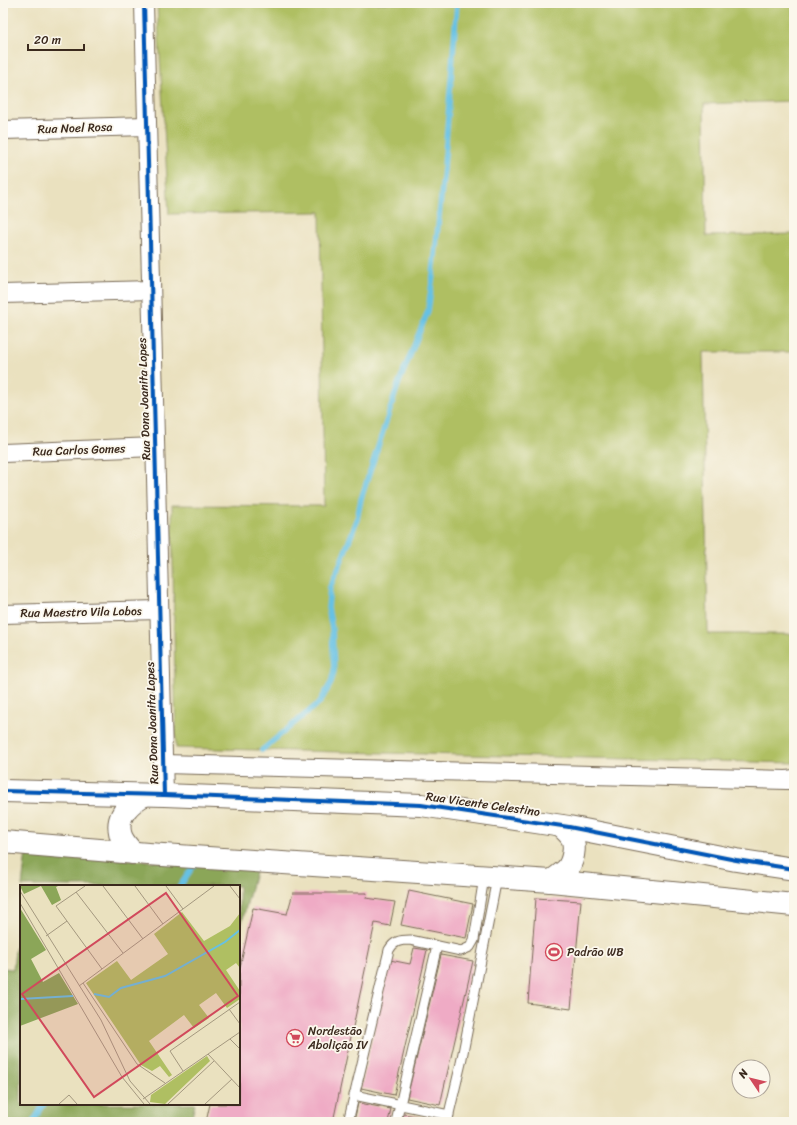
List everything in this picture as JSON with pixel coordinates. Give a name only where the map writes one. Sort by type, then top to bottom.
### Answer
[{"type":"street","name":"Rua Dona Joanita Lopes","points":[[144,3],[163,764],[154,795]]},
{"type":"street","name":"Rua Noel Rosa","points":[[3,130],[147,126]]},
{"type":"street","points":[[3,294],[151,290]]},
{"type":"street","name":"Rua Carlos Gomes","points":[[3,453],[155,447]]},
{"type":"street","name":"Rua Maestro Vila Lobos","points":[[3,614],[159,610]]},
{"type":"street","name":"Rua Vicente Celestino","points":[[163,764],[794,779]]},
{"type":"street","name":"Rua Vicente Celestino","points":[[3,791],[421,805],[561,826],[736,860],[794,869]]},
{"type":"street","points":[[140,854],[122,839],[119,831],[121,818],[127,806],[134,800],[154,795]]},
{"type":"street","points":[[551,881],[567,869],[572,860],[574,851],[572,839],[568,832],[561,826]]},
{"type":"street","points":[[3,842],[140,854],[551,881],[794,905]]},
{"type":"lane","points":[[348,1122],[389,950],[394,943],[402,940],[410,940],[461,951],[466,950],[473,944],[491,877]]},
{"type":"lane","points":[[354,1095],[400,1105],[448,1119],[461,1063],[491,877]]},
{"type":"lane","points":[[396,1122],[437,946]]},
{"type":"green space","points":[[157,3],[794,3],[794,101],[704,104],[706,236],[794,234],[794,352],[703,352],[708,634],[794,634],[794,763],[176,748],[172,505],[324,506],[320,212],[169,214]]},
{"type":"green space","points":[[26,852],[256,869],[240,930],[240,885],[22,885]]},
{"type":"green space","points":[[20,906],[20,1105],[195,1105],[191,1122],[3,1122],[3,968],[13,969]]},
{"type":"building","points":[[409,891],[473,904],[466,938],[401,925]]},
{"type":"building","name":"Nordestão Abolição IV","points":[[293,893],[367,893],[366,898],[395,902],[390,926],[375,923],[333,1122],[206,1122],[210,1105],[240,1105],[240,967],[253,908],[287,914]]},
{"type":"building","name":"Padrão WB","points":[[536,898],[581,901],[571,1009],[528,1003]]},
{"type":"building","points":[[414,948],[427,950],[394,1095],[361,1088],[390,960],[410,964]]},
{"type":"building","points":[[441,955],[473,961],[440,1105],[407,1098]]},
{"type":"building","points":[[358,1103],[391,1109],[388,1122],[354,1122]]},
{"type":"building","points":[[404,1114],[437,1120],[437,1122],[402,1122]]},
{"type":"waterway","points":[[262,750],[320,702],[331,683],[334,671],[332,629],[328,608],[330,587],[357,520],[361,499],[398,385],[428,311],[444,168],[457,3]]},
{"type":"waterway","points":[[181,885],[194,865]]},
{"type":"waterway","points":[[33,1122],[43,1105]]},
{"type":"cycle path","points":[[144,3],[164,795]]},
{"type":"cycle path","points":[[3,791],[164,795],[421,805],[569,827],[736,860],[794,869]]},
{"type":"place","name":"Padrão WB","points":[[554,952]]},
{"type":"place","name":"Nordestão Abolição IV","points":[[295,1038]]}]
